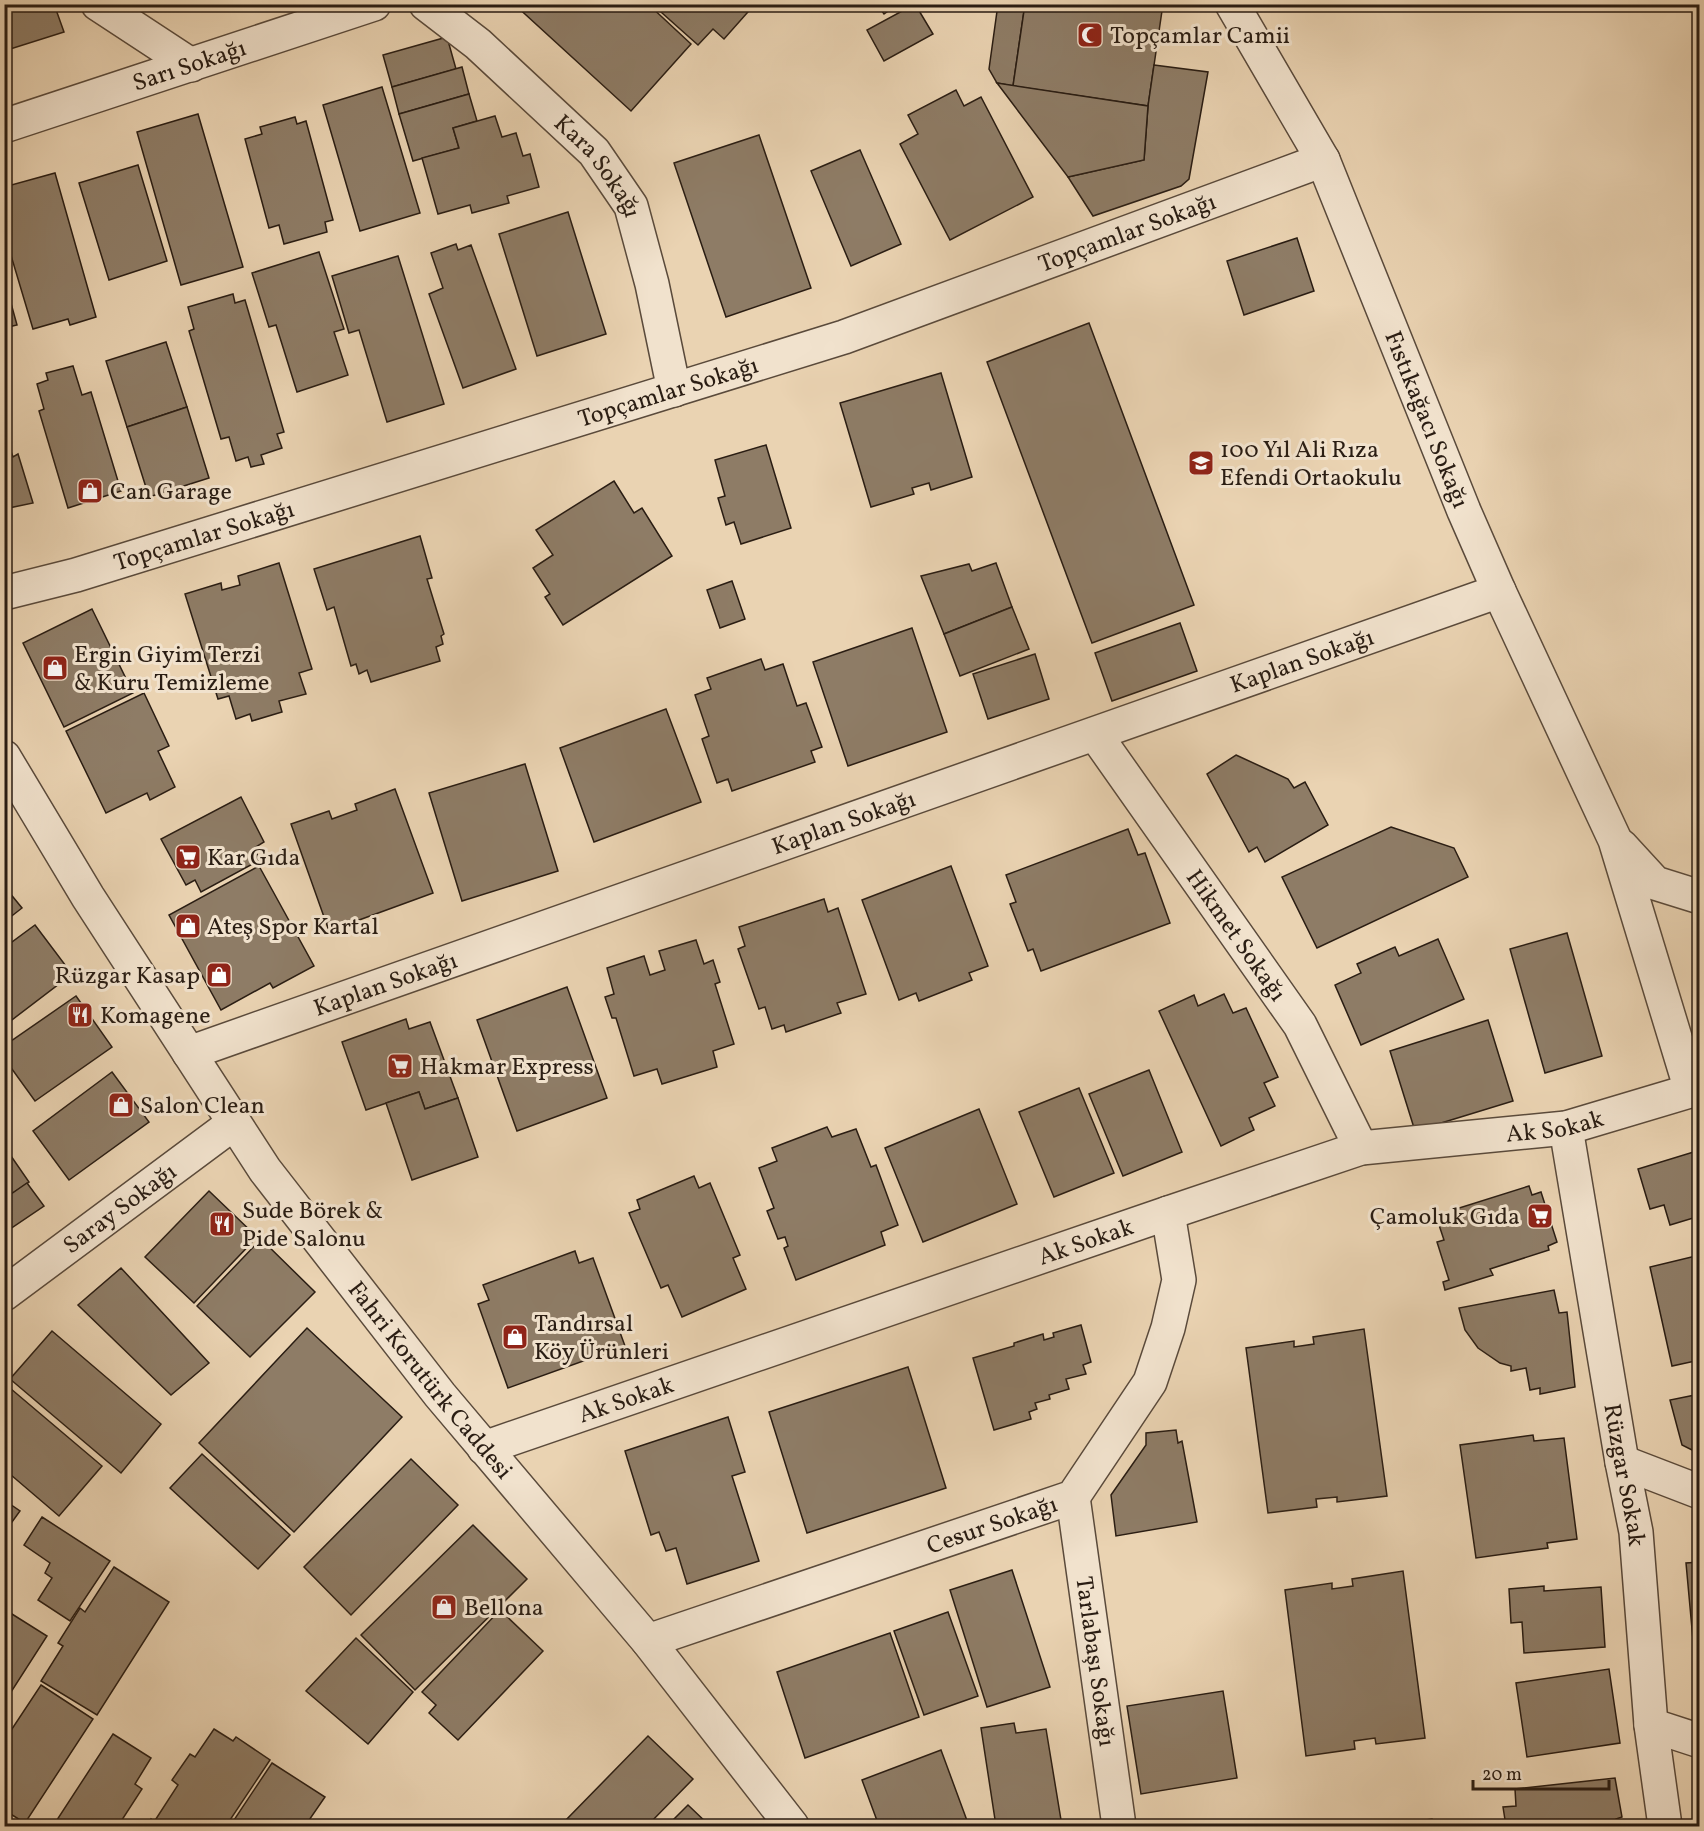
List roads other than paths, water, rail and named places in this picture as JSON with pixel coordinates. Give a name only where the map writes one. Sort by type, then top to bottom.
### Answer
[{"type":"street","points":[[98,4],[191,64]]},
{"type":"street","name":"Sarı Sokağı","points":[[4,126],[374,4]]},
{"type":"street","name":"Kara Sokağı","points":[[426,4],[478,44],[594,152],[631,206],[652,284],[674,390]]},
{"type":"street","name":"Fıstıkağacı Sokağı","points":[[1232,4],[1323,160],[1464,511],[1615,840]]},
{"type":"street","name":"Topçamlar Sokağı","points":[[4,593],[76,575],[844,337],[1323,160]]},
{"type":"street","name":"Kaplan Sokağı","points":[[189,1053],[1499,591]]},
{"type":"street","name":"Hikmet Sokağı","points":[[1095,734],[1300,1025],[1361,1148]]},
{"type":"street","name":"Fahri Korutürk Caddesi","points":[[4,757],[88,897],[265,1170],[432,1386],[648,1641],[792,1827]]},
{"type":"street","points":[[1615,840],[1655,883],[1700,897]]},
{"type":"street","points":[[1615,840],[1695,1089]]},
{"type":"street","name":"Ak Sokak","points":[[484,1448],[1361,1148],[1566,1128],[1695,1089]]},
{"type":"street","name":"Saray Sokağı","points":[[4,1294],[234,1123]]},
{"type":"street","name":"Rüzgar Sokak","points":[[1566,1128],[1622,1462],[1636,1532],[1651,1725],[1665,1827]]},
{"type":"street","name":"Cesur Sokağı","points":[[648,1641],[1073,1497],[1150,1382],[1168,1328],[1179,1280],[1168,1213]]},
{"type":"street","points":[[1622,1462],[1700,1492]]},
{"type":"street","name":"Tarlabaşı Sokağı","points":[[1073,1497],[1119,1827]]},
{"type":"street","points":[[1651,1725],[1700,1741]]},
{"type":"place","name":"Topçamlar Camii","points":[[1090,35]]},
{"type":"place","name":"100 Yıl Ali Rıza Efendi Ortaokulu","points":[[1201,463]]},
{"type":"place","name":"Can Garage","points":[[90,491]]},
{"type":"place","name":"Ergin Giyim Terzi & Kuru Temizleme","points":[[55,668]]},
{"type":"place","name":"Kar Gıda","points":[[188,857]]},
{"type":"place","name":"Ateş Spor Kartal","points":[[188,926]]},
{"type":"place","name":"Rüzgar Kasap","points":[[219,975]]},
{"type":"place","name":"Komagene","points":[[80,1015]]},
{"type":"place","name":"Hakmar Express","points":[[400,1066]]},
{"type":"place","name":"Salon Clean","points":[[121,1105]]},
{"type":"place","name":"Çamoluk Gıda","points":[[1540,1216]]},
{"type":"place","name":"Sude Börek & Pide Salonu","points":[[222,1224]]},
{"type":"place","name":"Tandırsal Köy Ürünleri","points":[[515,1337]]},
{"type":"place","name":"Bellona","points":[[444,1607]]}]
